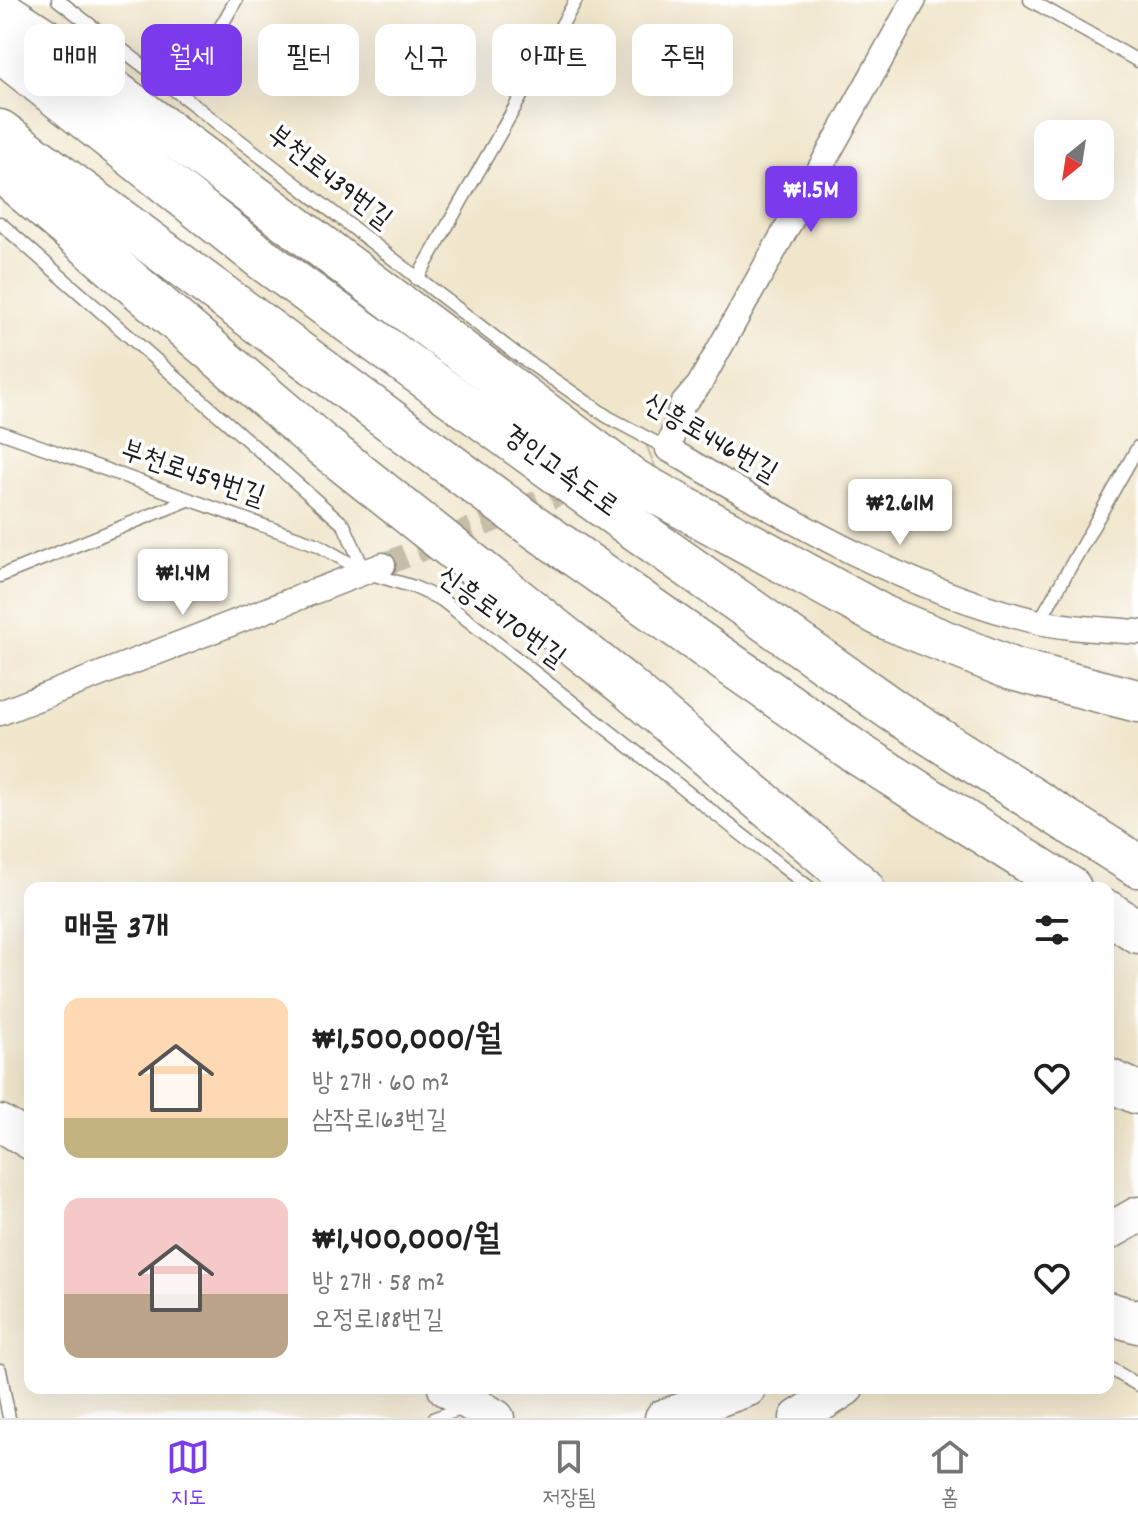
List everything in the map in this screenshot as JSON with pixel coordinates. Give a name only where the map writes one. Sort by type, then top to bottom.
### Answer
[{"type":"highway","points":[[0,10],[43,38],[635,481],[884,617],[1012,669],[1138,701]]},
{"type":"highway","name":"경인고속도로","points":[[0,51],[265,261],[593,499],[894,711],[1138,866]]},
{"type":"highway","name":"경인고속도로","points":[[0,131],[526,521],[860,755],[1061,882]]},
{"type":"highway","points":[[0,170],[321,444],[625,685],[856,882]]},
{"type":"highway","points":[[1114,916],[1138,932]]},
{"type":"highway","points":[[1114,1083],[1138,1093]]},
{"type":"highway","points":[[1114,1315],[1138,1322]]},
{"type":"main road","points":[[0,1123],[24,1137]]},
{"type":"main road","points":[[1114,1229],[1138,1215]]},
{"type":"main road","points":[[663,1418],[731,1394]]},
{"type":"main road","points":[[798,1418],[836,1394]]},
{"type":"street","points":[[660,453],[682,405],[699,385],[914,0]]},
{"type":"street","name":"신흥로446번길","points":[[660,453],[801,527],[954,598],[1039,622],[1138,632]]},
{"type":"street","points":[[0,713],[374,568]]},
{"type":"lane","name":"부천로439번길","points":[[58,0],[141,63]]},
{"type":"lane","points":[[222,24],[236,0]]},
{"type":"lane","points":[[417,279],[576,0]]},
{"type":"lane","points":[[1030,0],[1138,61]]},
{"type":"lane","name":"부천로439번길","points":[[185,96],[417,279]]},
{"type":"lane","points":[[0,223],[344,525],[374,568]]},
{"type":"lane","name":"신흥로446번길","points":[[417,279],[660,453]]},
{"type":"lane","name":"부천로459번길","points":[[0,432],[186,501],[318,545],[374,568]]},
{"type":"lane","points":[[1039,622],[1138,447]]},
{"type":"lane","points":[[0,576],[186,501]]},
{"type":"lane","name":"신흥로470번길","points":[[374,568],[442,600],[802,882]]},
{"type":"lane","points":[[0,1370],[9,1418]]},
{"type":"lane","points":[[1114,1371],[1138,1385]]},
{"type":"lane","points":[[435,1418],[472,1404]]},
{"type":"tunnel","points":[[383,565],[652,456]]}]
